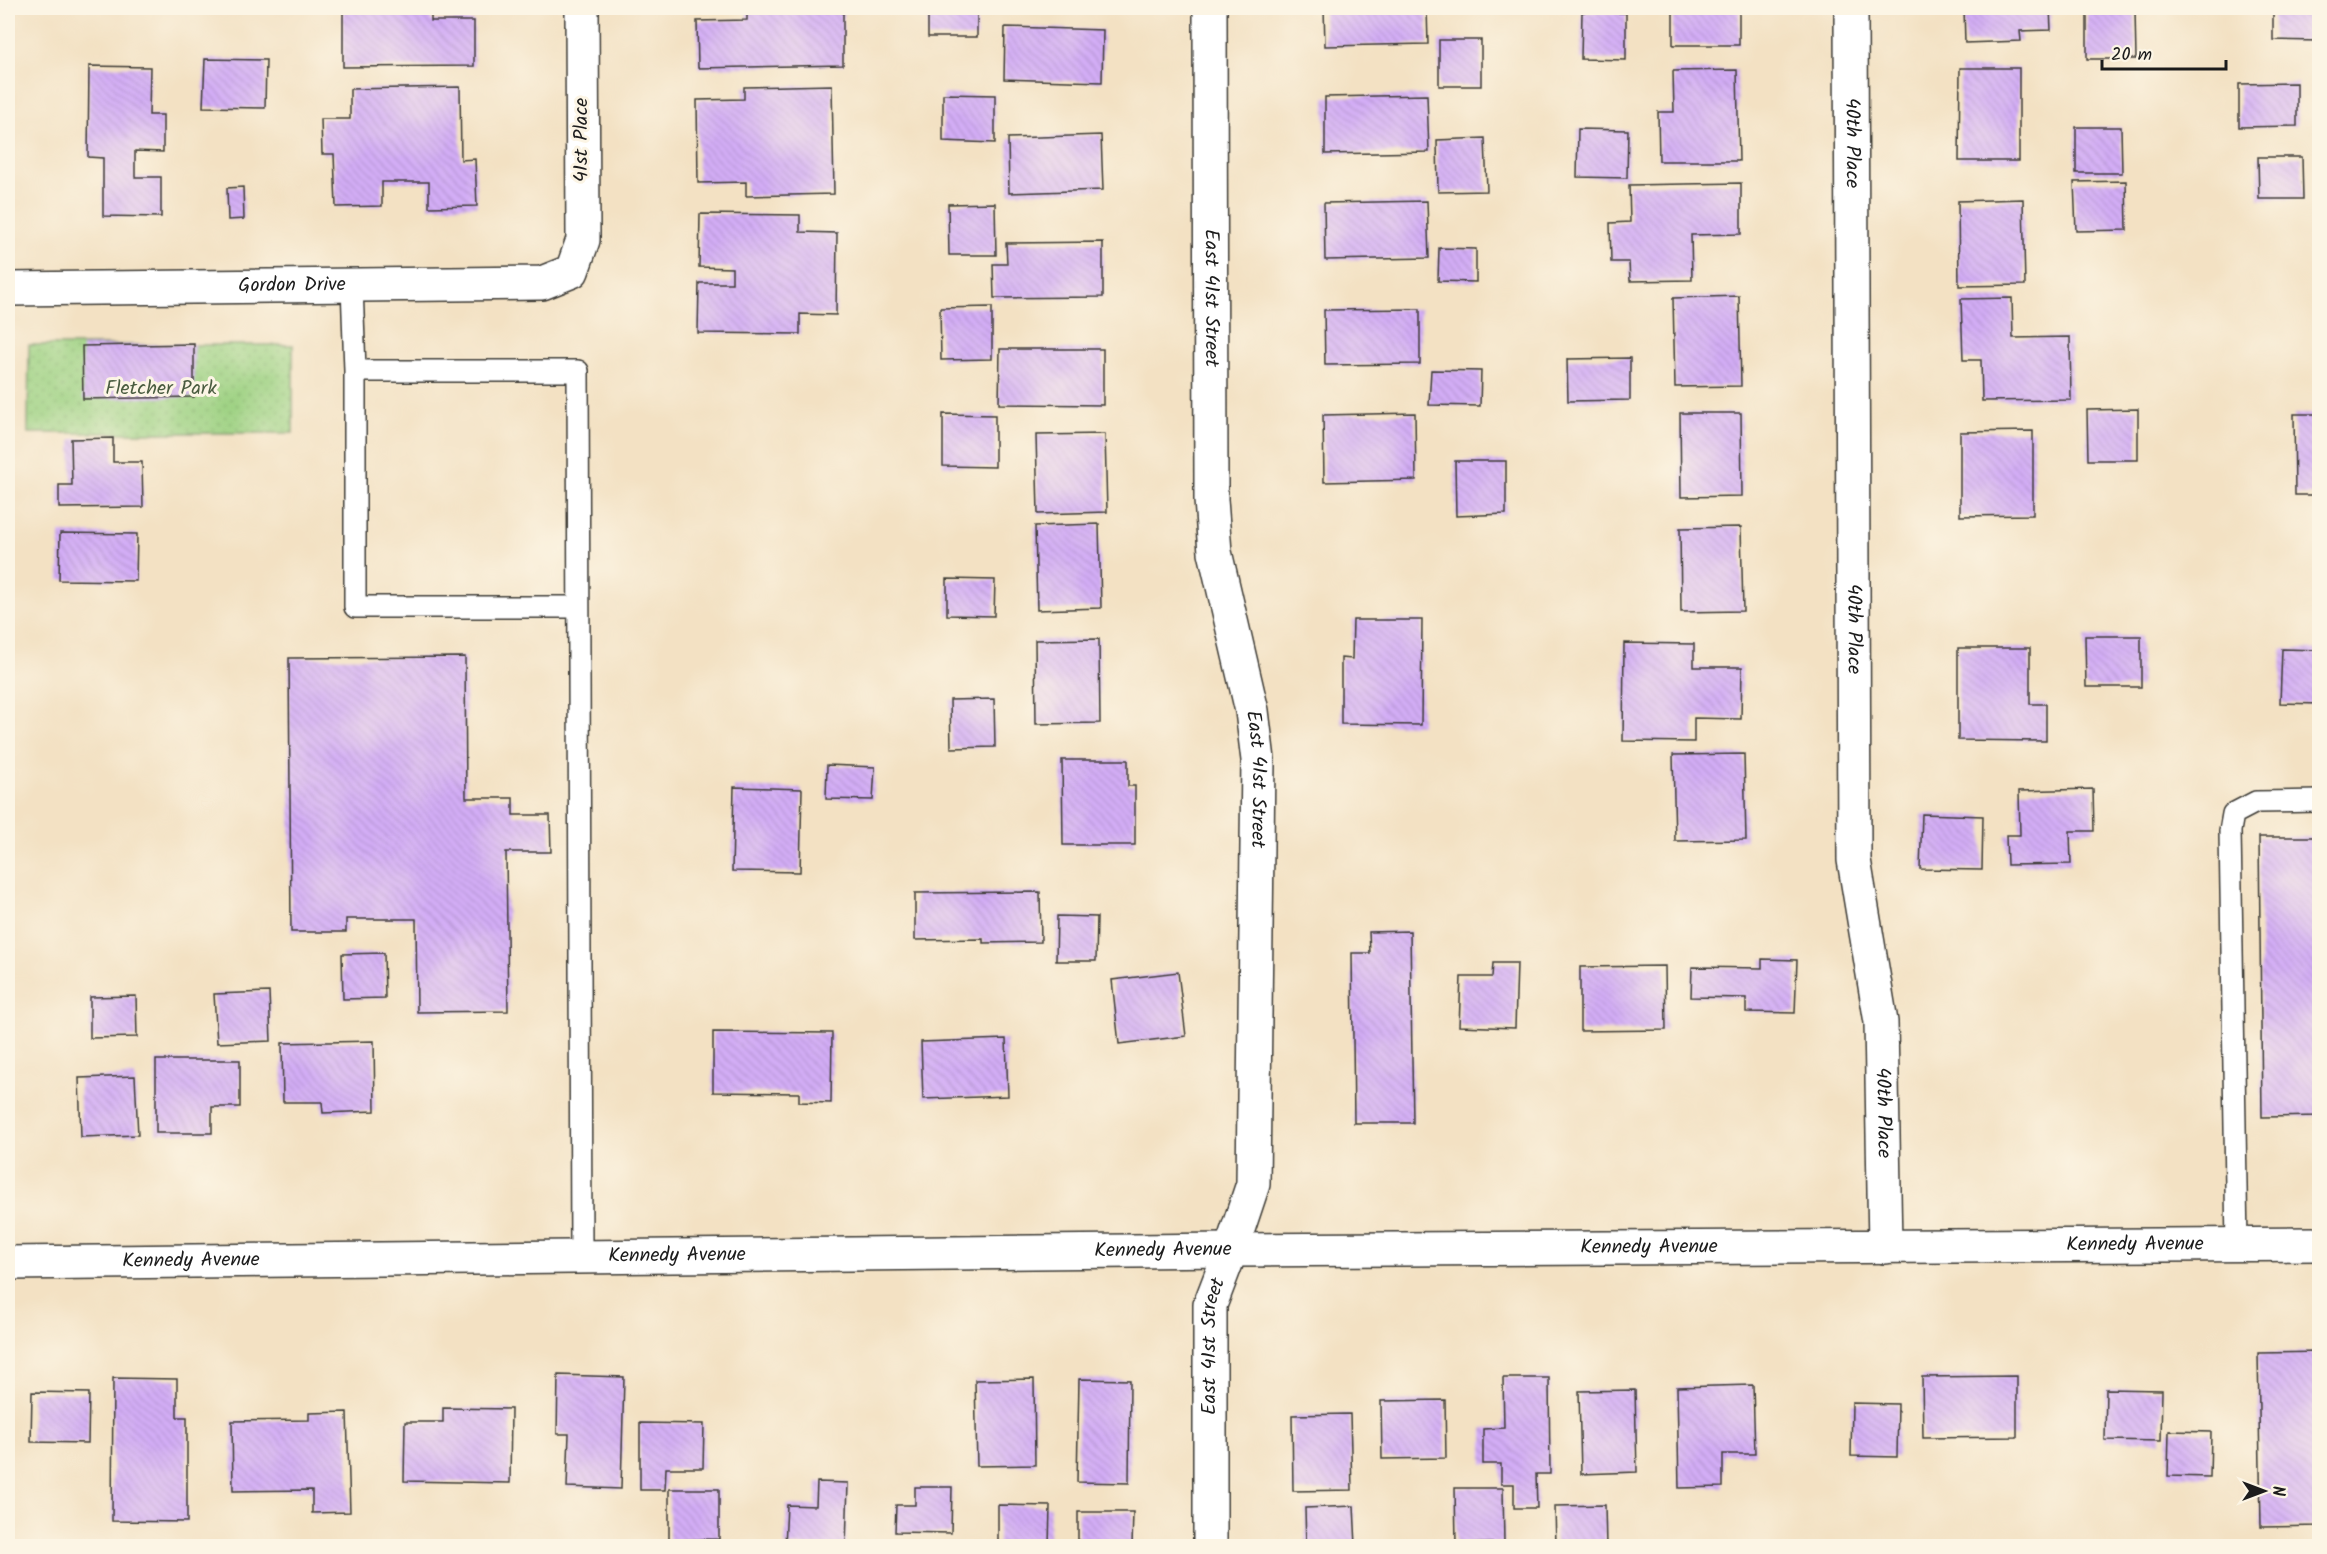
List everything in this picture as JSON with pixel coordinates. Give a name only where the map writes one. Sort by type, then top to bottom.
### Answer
[{"type":"street","name":"41st Place","points":[[572,271],[583,240],[582,8]]},
{"type":"street","name":"East 41st Street","points":[[1210,8],[1211,500],[1215,552],[1252,711],[1258,760],[1253,1184],[1231,1250],[1209,1305],[1210,1546]]},
{"type":"street","name":"40th Place","points":[[1851,8],[1854,860],[1881,1022],[1885,1247]]},
{"type":"street","name":"Gordon Drive","points":[[8,289],[542,283],[572,271]]},
{"type":"street","name":"Kennedy Avenue","points":[[8,1263],[1231,1250],[2319,1245]]},
{"type":"lane","points":[[352,285],[354,607],[578,607]]},
{"type":"lane","points":[[354,371],[579,371],[580,1256]]},
{"type":"lane","points":[[2237,1245],[2230,831],[2233,813],[2256,802],[2319,801]]},
{"type":"green space","name":"Fletcher Park","points":[[29,345],[293,345],[293,433],[28,433]]},
{"type":"building","points":[[343,8],[431,8],[431,21],[474,21],[474,66],[343,67]]},
{"type":"building","points":[[747,8],[843,8],[843,65],[698,68],[697,21],[747,20]]},
{"type":"building","points":[[928,8],[977,8],[977,37],[928,37]]},
{"type":"building","points":[[1324,8],[1427,8],[1428,44],[1325,46]]},
{"type":"building","points":[[1673,8],[1739,8],[1739,45],[1673,45]]},
{"type":"building","points":[[1964,8],[2050,8],[2051,30],[2020,31],[2021,41],[1965,43]]},
{"type":"building","points":[[2273,8],[2320,8],[2320,41],[2273,40]]},
{"type":"building","points":[[2087,10],[2135,10],[2136,59],[2087,59]]},
{"type":"building","points":[[1582,12],[1626,13],[1626,60],[1581,59]]},
{"type":"building","points":[[1005,27],[1103,30],[1102,82],[1004,79]]},
{"type":"building","points":[[1439,40],[1481,40],[1481,86],[1439,86]]},
{"type":"building","points":[[205,59],[266,60],[265,108],[203,107]]},
{"type":"building","points":[[89,66],[150,67],[149,115],[163,115],[163,152],[135,151],[135,177],[161,177],[161,217],[103,216],[103,158],[88,157]]},
{"type":"building","points":[[1960,68],[2019,68],[2019,161],[1959,161]]},
{"type":"building","points":[[1737,70],[1739,161],[1659,161],[1658,112],[1674,112],[1673,71]]},
{"type":"building","points":[[2297,83],[2297,126],[2239,127],[2239,84]]},
{"type":"building","points":[[832,85],[834,194],[746,196],[746,182],[698,183],[697,100],[744,99],[744,87]]},
{"type":"building","points":[[460,87],[461,160],[475,159],[477,206],[429,207],[429,182],[382,182],[382,206],[336,207],[334,154],[322,154],[321,119],[350,119],[350,89]]},
{"type":"building","points":[[943,94],[995,95],[995,143],[943,141]]},
{"type":"building","points":[[1427,95],[1429,152],[1325,154],[1325,97]]},
{"type":"building","points":[[2076,127],[2121,127],[2122,173],[2076,173]]},
{"type":"building","points":[[1578,129],[1628,130],[1627,178],[1577,177]]},
{"type":"building","points":[[1101,135],[1103,190],[1009,193],[1008,138]]},
{"type":"building","points":[[1485,138],[1487,191],[1438,192],[1437,140]]},
{"type":"building","points":[[2258,157],[2302,157],[2303,199],[2259,199]]},
{"type":"building","points":[[2126,181],[2127,230],[2076,231],[2074,182]]},
{"type":"building","points":[[1741,183],[1741,234],[1691,235],[1692,280],[1630,281],[1629,262],[1611,262],[1610,223],[1630,222],[1629,185]]},
{"type":"building","points":[[243,187],[244,219],[228,220],[227,188]]},
{"type":"building","points":[[2023,199],[2025,285],[1959,286],[1958,201]]},
{"type":"building","points":[[1427,201],[1429,258],[1325,260],[1324,203]]},
{"type":"building","points":[[995,203],[996,255],[949,255],[948,204]]},
{"type":"building","points":[[700,214],[800,215],[800,232],[837,233],[836,315],[800,314],[800,334],[698,333],[699,283],[732,283],[732,268],[699,267]]},
{"type":"building","points":[[1103,242],[1103,297],[994,298],[993,264],[1007,264],[1006,243]]},
{"type":"building","points":[[1439,248],[1476,249],[1476,282],[1438,281]]},
{"type":"building","points":[[1739,296],[1741,386],[1675,387],[1673,298]]},
{"type":"building","points":[[2012,298],[2013,338],[2070,337],[2071,400],[1982,401],[1981,360],[1963,360],[1961,299]]},
{"type":"building","points":[[992,307],[992,359],[941,360],[940,308]]},
{"type":"building","points":[[1420,309],[1420,364],[1325,365],[1324,310]]},
{"type":"building","points":[[194,344],[194,397],[83,399],[82,346]]},
{"type":"building","points":[[1000,349],[1103,349],[1103,405],[999,404]]},
{"type":"building","points":[[1630,358],[1630,400],[1568,401],[1567,359]]},
{"type":"building","points":[[1431,370],[1481,371],[1480,406],[1429,405]]},
{"type":"building","points":[[2138,409],[2138,460],[2088,460],[2087,410]]},
{"type":"building","points":[[1415,413],[1416,480],[1324,482],[1323,415]]},
{"type":"building","points":[[1680,413],[1741,413],[1742,496],[1681,497]]},
{"type":"building","points":[[943,414],[995,415],[995,467],[943,466]]},
{"type":"building","points":[[2294,414],[2320,414],[2320,495],[2295,495]]},
{"type":"building","points":[[2033,431],[2033,515],[1960,516],[1960,432]]},
{"type":"building","points":[[1105,434],[1107,512],[1038,514],[1036,435]]},
{"type":"building","points":[[113,438],[113,462],[142,462],[143,507],[59,508],[59,485],[72,485],[71,439]]},
{"type":"building","points":[[1455,461],[1506,461],[1506,514],[1456,516]]},
{"type":"building","points":[[1099,524],[1101,608],[1037,610],[1035,526]]},
{"type":"building","points":[[1741,527],[1743,611],[1681,612],[1680,528]]},
{"type":"building","points":[[60,533],[137,534],[136,581],[59,580]]},
{"type":"building","points":[[947,579],[995,580],[994,616],[947,615]]},
{"type":"building","points":[[1353,620],[1422,620],[1421,725],[1341,724],[1341,658],[1352,659]]},
{"type":"building","points":[[2085,636],[2141,636],[2141,687],[2086,687]]},
{"type":"building","points":[[1099,639],[1100,723],[1036,724],[1035,640]]},
{"type":"building","points":[[1624,643],[1694,644],[1694,667],[1742,667],[1741,719],[1694,718],[1694,742],[1623,741]]},
{"type":"building","points":[[1958,648],[2030,648],[2030,704],[2046,704],[2046,741],[1958,740]]},
{"type":"building","points":[[2282,649],[2320,650],[2320,704],[2280,703]]},
{"type":"building","points":[[465,657],[466,798],[513,798],[513,815],[550,815],[551,852],[506,852],[508,1011],[417,1012],[416,919],[346,919],[346,932],[291,932],[289,658]]},
{"type":"building","points":[[994,699],[995,747],[951,748],[950,700]]},
{"type":"building","points":[[1744,754],[1746,840],[1675,841],[1673,755]]},
{"type":"building","points":[[1062,760],[1128,760],[1128,786],[1135,786],[1135,845],[1063,845]]},
{"type":"building","points":[[827,765],[875,767],[873,800],[826,799]]},
{"type":"building","points":[[734,787],[802,789],[800,872],[732,871]]},
{"type":"building","points":[[2093,789],[2094,831],[2070,831],[2071,864],[2007,865],[2006,835],[2020,835],[2019,791]]},
{"type":"building","points":[[1922,814],[1983,816],[1982,870],[1920,869]]},
{"type":"building","points":[[2259,837],[2320,837],[2320,1116],[2262,1117]]},
{"type":"building","points":[[1040,892],[1041,942],[983,943],[983,939],[915,940],[915,893]]},
{"type":"building","points":[[1057,916],[1097,917],[1096,961],[1056,961]]},
{"type":"building","points":[[1410,931],[1413,1123],[1354,1123],[1352,953],[1370,953],[1369,932]]},
{"type":"building","points":[[384,953],[385,998],[343,999],[342,954]]},
{"type":"building","points":[[1762,959],[1797,960],[1795,1013],[1746,1012],[1746,998],[1691,997],[1692,967],[1762,968]]},
{"type":"building","points":[[1493,963],[1517,963],[1515,1028],[1459,1026],[1461,977],[1492,977]]},
{"type":"building","points":[[1665,966],[1666,1030],[1580,1031],[1580,967]]},
{"type":"building","points":[[1178,972],[1186,1036],[1119,1044],[1112,980]]},
{"type":"building","points":[[269,992],[271,1041],[217,1043],[214,994]]},
{"type":"building","points":[[136,996],[137,1037],[90,1038],[90,997]]},
{"type":"building","points":[[713,1032],[832,1033],[831,1103],[799,1102],[799,1093],[713,1092]]},
{"type":"building","points":[[1006,1039],[1008,1096],[923,1099],[921,1042]]},
{"type":"building","points":[[374,1041],[375,1111],[323,1113],[322,1102],[283,1102],[282,1043]]},
{"type":"building","points":[[156,1060],[240,1060],[240,1107],[212,1107],[212,1133],[156,1133]]},
{"type":"building","points":[[135,1076],[138,1135],[81,1137],[79,1078]]},
{"type":"building","points":[[2320,1352],[2320,1526],[2261,1527],[2258,1353]]},
{"type":"building","points":[[558,1375],[624,1377],[621,1489],[567,1487],[569,1434],[557,1434]]},
{"type":"building","points":[[2017,1376],[2017,1437],[1923,1438],[1922,1377]]},
{"type":"building","points":[[113,1378],[177,1379],[177,1417],[187,1417],[187,1522],[112,1521]]},
{"type":"building","points":[[1503,1378],[1549,1378],[1550,1474],[1536,1474],[1537,1508],[1514,1508],[1514,1484],[1501,1484],[1501,1464],[1483,1464],[1483,1429],[1504,1428]]},
{"type":"building","points":[[1034,1379],[1035,1465],[977,1466],[975,1380]]},
{"type":"building","points":[[1079,1379],[1130,1380],[1129,1483],[1077,1482]]},
{"type":"building","points":[[1753,1385],[1755,1454],[1723,1454],[1723,1487],[1679,1488],[1677,1387]]},
{"type":"building","points":[[2106,1389],[2162,1390],[2161,1441],[2105,1440]]},
{"type":"building","points":[[1635,1390],[1637,1472],[1581,1474],[1579,1391]]},
{"type":"building","points":[[32,1392],[89,1393],[88,1443],[31,1442]]},
{"type":"building","points":[[1445,1400],[1446,1458],[1382,1459],[1381,1401]]},
{"type":"building","points":[[1852,1403],[1898,1404],[1897,1457],[1851,1456]]},
{"type":"building","points":[[443,1408],[511,1409],[510,1483],[404,1481],[405,1422],[443,1422]]},
{"type":"building","points":[[347,1412],[350,1512],[312,1513],[312,1490],[233,1491],[232,1421],[309,1420],[309,1413]]},
{"type":"building","points":[[1350,1414],[1352,1490],[1293,1491],[1292,1415]]},
{"type":"building","points":[[640,1423],[704,1424],[703,1468],[666,1468],[665,1490],[640,1490]]},
{"type":"building","points":[[2169,1431],[2211,1432],[2210,1477],[2168,1476]]},
{"type":"building","points":[[817,1482],[848,1483],[846,1546],[785,1546],[787,1505],[816,1506]]},
{"type":"building","points":[[915,1487],[952,1487],[951,1533],[895,1532],[896,1505],[915,1505]]},
{"type":"building","points":[[1455,1488],[1503,1488],[1504,1543],[1456,1544]]},
{"type":"building","points":[[669,1489],[719,1489],[719,1539],[669,1540]]},
{"type":"building","points":[[998,1505],[1050,1506],[1049,1546],[998,1546]]},
{"type":"building","points":[[1605,1505],[1606,1546],[1556,1546],[1555,1506]]},
{"type":"building","points":[[1354,1506],[1356,1546],[1306,1546],[1305,1508]]},
{"type":"building","points":[[1078,1512],[1133,1512],[1132,1546],[1078,1546]]}]
